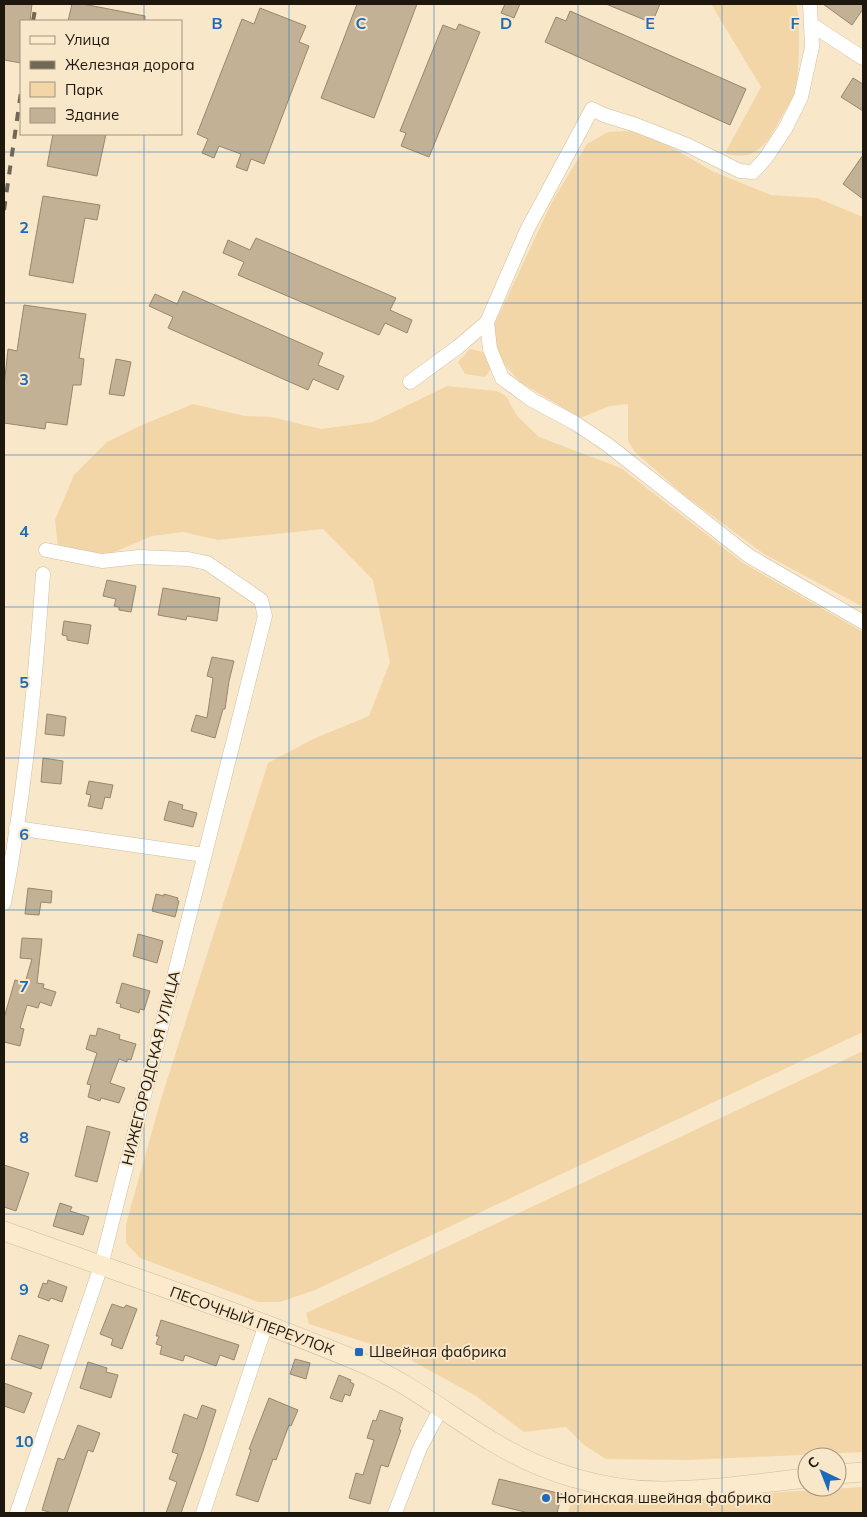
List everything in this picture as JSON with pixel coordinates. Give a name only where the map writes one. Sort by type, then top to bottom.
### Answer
[{"type":"main road","name":"ПЕСОЧНЫЙ ПЕРЕУЛОК","points":[[4,1231],[266,1324],[363,1363],[394,1378],[492,1442],[546,1468],[597,1483],[633,1490],[696,1489],[797,1479]]},
{"type":"main road","points":[[847,1473],[863,1472]]},
{"type":"street","points":[[410,382],[458,347],[487,322],[528,230],[592,109],[687,146],[740,171],[752,172],[765,159],[801,97],[812,48],[810,4]]},
{"type":"street","points":[[812,25],[863,58]]},
{"type":"street","points":[[487,322],[490,348],[502,378],[532,400],[575,423],[608,445],[749,556],[863,622]]},
{"type":"street","name":"НИЖЕГОРОДСКАЯ УЛИЦА","points":[[17,1513],[101,1266],[264,616],[261,600],[207,563],[188,559],[139,557],[102,562],[46,550]]},
{"type":"street","points":[[4,903],[25,770],[43,574]]},
{"type":"street","points":[[16,828],[204,855]]},
{"type":"street","points":[[203,1513],[266,1324]]},
{"type":"street","points":[[394,1513],[420,1448],[441,1408]]},
{"type":"green space","points":[[711,4],[796,4],[798,11],[798,62],[794,95],[767,141],[761,148],[746,155],[736,156],[725,153],[761,87]]},
{"type":"green space","points":[[629,131],[661,141],[712,171],[771,195],[817,198],[863,217],[863,607],[764,554],[684,495],[635,452],[628,441],[628,404],[610,406],[580,418],[520,382],[504,364],[494,344],[495,323],[552,202],[587,144],[608,132]]},
{"type":"green space","points":[[470,349],[483,352],[492,367],[485,377],[465,374],[458,362]]},
{"type":"green space","points":[[447,386],[497,391],[506,396],[517,416],[539,437],[621,468],[743,563],[863,632],[863,1032],[315,1290],[280,1302],[258,1302],[140,1258],[126,1243],[126,1224],[161,1099],[268,763],[313,739],[369,716],[390,662],[373,580],[323,529],[218,540],[183,532],[152,536],[110,554],[85,555],[58,547],[55,520],[74,475],[107,442],[193,404],[245,416],[272,417],[321,429],[373,422]]},
{"type":"green space","points":[[863,1051],[863,1452],[847,1453],[847,1447],[797,1447],[797,1455],[689,1460],[606,1459],[584,1445],[566,1427],[524,1432],[476,1396],[398,1353],[309,1324],[306,1313]]},
{"type":"green space","points":[[863,1487],[863,1513],[568,1513],[570,1506],[589,1494],[671,1499],[797,1491],[797,1497],[847,1497],[847,1488]]},
{"type":"building","points":[[4,4],[32,4],[30,20],[20,20],[20,63],[4,60]]},
{"type":"building","points":[[72,4],[83,4],[145,16],[145,20],[68,20]]},
{"type":"building","points":[[357,4],[417,4],[374,118],[321,98]]},
{"type":"building","points":[[505,4],[520,4],[514,18],[501,13]]},
{"type":"building","points":[[606,4],[660,4],[652,23]]},
{"type":"building","points":[[823,4],[863,4],[863,9],[852,25]]},
{"type":"building","points":[[260,8],[306,26],[299,42],[309,46],[264,164],[251,159],[247,171],[236,167],[241,154],[219,146],[214,158],[202,153],[208,139],[197,134],[242,19],[254,24]]},
{"type":"building","points":[[570,11],[746,89],[730,125],[545,42],[556,17],[566,21]]},
{"type":"building","points":[[459,24],[480,32],[429,157],[401,146],[406,133],[400,131],[443,25],[456,30]]},
{"type":"building","points":[[853,78],[863,84],[863,111],[841,97]]},
{"type":"building","points":[[53,135],[106,135],[97,176],[47,166]]},
{"type":"building","points":[[863,155],[863,199],[843,184]]},
{"type":"building","points":[[43,196],[100,205],[97,220],[85,218],[73,283],[29,275]]},
{"type":"building","points":[[256,238],[396,298],[390,310],[412,320],[407,333],[385,323],[379,335],[238,275],[244,262],[223,253],[228,240],[250,250]]},
{"type":"building","points":[[183,291],[323,353],[318,365],[344,376],[338,390],[313,379],[308,390],[168,328],[173,317],[149,306],[155,294],[177,304]]},
{"type":"building","points":[[24,305],[86,314],[79,358],[84,359],[81,385],[73,385],[67,425],[46,422],[45,429],[4,423],[4,386],[8,349],[17,351]]},
{"type":"building","points":[[116,359],[131,362],[124,396],[109,394]]},
{"type":"building","points":[[107,580],[136,586],[131,612],[119,610],[119,607],[114,606],[116,599],[103,596]]},
{"type":"building","points":[[163,588],[220,598],[217,621],[187,616],[186,620],[158,615]]},
{"type":"building","points":[[64,621],[91,625],[88,644],[67,640],[67,636],[62,635]]},
{"type":"building","points":[[212,657],[234,661],[225,709],[223,709],[215,738],[191,731],[196,715],[207,718],[213,678],[207,676]]},
{"type":"building","points":[[47,714],[66,717],[64,736],[45,734]]},
{"type":"building","points":[[43,758],[63,761],[61,784],[41,782]]},
{"type":"building","points":[[89,781],[113,785],[110,798],[105,797],[102,809],[88,806],[91,795],[86,794]]},
{"type":"building","points":[[169,801],[183,805],[182,809],[197,813],[193,827],[164,820]]},
{"type":"building","points":[[28,888],[52,891],[51,903],[41,902],[39,915],[25,914]]},
{"type":"building","points":[[156,894],[178,898],[175,917],[152,911]]},
{"type":"building","points":[[138,934],[163,941],[157,963],[133,956]]},
{"type":"building","points":[[22,938],[42,939],[37,983],[44,984],[43,988],[56,992],[51,1006],[40,1002],[38,1008],[27,1005],[20,1028],[24,1029],[20,1046],[4,1042],[4,1018],[15,980],[25,983],[32,959],[20,958]]},
{"type":"building","points":[[122,983],[150,991],[144,1010],[140,1009],[139,1013],[120,1007],[121,1004],[116,1003]]},
{"type":"building","points":[[98,1028],[120,1035],[119,1039],[136,1044],[131,1060],[127,1059],[127,1062],[119,1059],[110,1083],[125,1088],[119,1103],[101,1098],[100,1101],[88,1097],[91,1085],[87,1084],[97,1053],[86,1049],[90,1035],[96,1036]]},
{"type":"building","points":[[87,1126],[110,1132],[97,1182],[75,1176]]},
{"type":"building","points":[[4,1165],[29,1173],[16,1211],[4,1207]]},
{"type":"building","points":[[60,1203],[72,1207],[70,1211],[89,1217],[83,1235],[53,1226]]},
{"type":"building","points":[[48,1280],[67,1287],[62,1302],[51,1298],[49,1301],[38,1297],[43,1283],[47,1284]]},
{"type":"building","points":[[112,1304],[124,1308],[126,1305],[137,1309],[122,1349],[111,1345],[113,1339],[100,1334]]},
{"type":"building","points":[[161,1320],[239,1345],[234,1360],[220,1355],[216,1366],[185,1355],[183,1361],[160,1354],[162,1346],[156,1344],[159,1336],[156,1336]]},
{"type":"building","points":[[19,1335],[49,1345],[41,1369],[11,1359]]},
{"type":"building","points":[[295,1359],[310,1363],[306,1379],[290,1374]]},
{"type":"building","points":[[88,1362],[107,1368],[106,1372],[118,1375],[111,1398],[80,1388]]},
{"type":"building","points":[[339,1375],[351,1380],[350,1382],[354,1384],[350,1396],[345,1394],[342,1402],[330,1398]]},
{"type":"building","points":[[4,1383],[32,1393],[24,1413],[4,1406]]},
{"type":"building","points":[[269,1398],[298,1410],[291,1426],[289,1425],[276,1460],[273,1459],[258,1502],[236,1495],[251,1450],[249,1449]]},
{"type":"building","points":[[202,1405],[216,1410],[203,1451],[181,1513],[166,1513],[177,1482],[169,1479],[178,1454],[172,1452],[184,1414],[197,1419]]},
{"type":"building","points":[[380,1410],[403,1418],[399,1430],[401,1430],[388,1467],[381,1465],[370,1504],[349,1498],[356,1473],[363,1475],[374,1440],[367,1438],[373,1420],[376,1421]]},
{"type":"building","points":[[78,1425],[100,1433],[93,1452],[88,1450],[67,1513],[52,1513],[42,1510],[58,1458],[64,1460]]},
{"type":"building","points":[[499,1479],[562,1494],[557,1513],[529,1513],[492,1504]]},
{"type":"railway","points":[[33,20],[36,4]]},
{"type":"railway","points":[[4,210],[20,99]]},
{"type":"place","name":"Швейная фабрика","points":[[359,1352]]},
{"type":"place","name":"Ногинская швейная фабрика","points":[[546,1498]]}]
